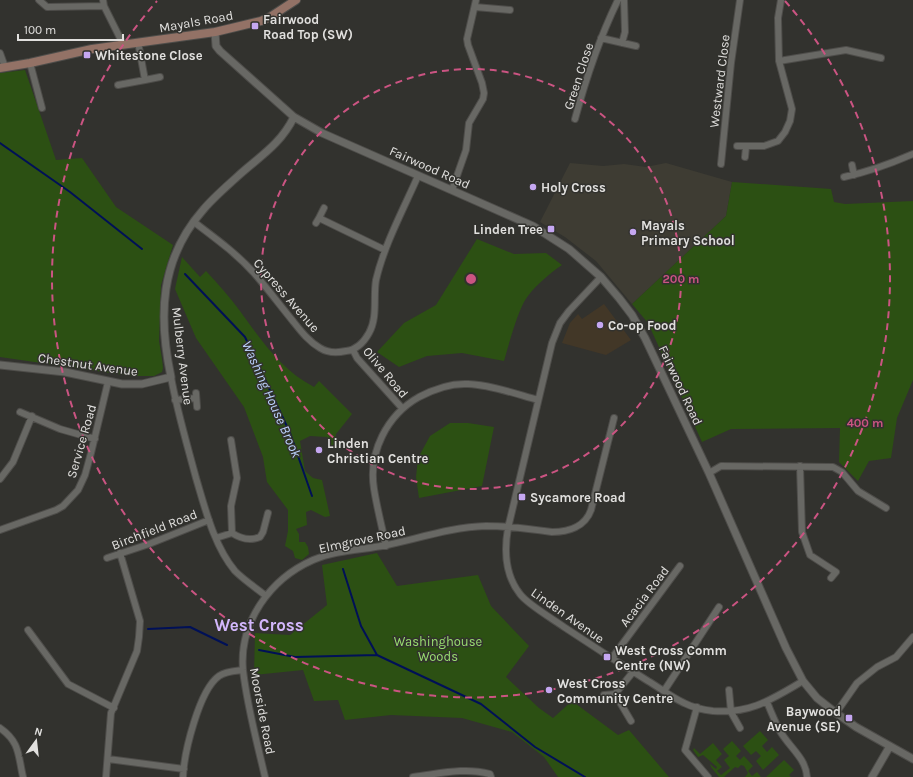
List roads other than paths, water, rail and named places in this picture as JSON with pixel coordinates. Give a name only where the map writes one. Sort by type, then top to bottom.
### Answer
[{"type":"main road","name":"Mayals Road","points":[[3,67],[92,48],[215,32],[261,21],[270,17],[296,0]]},
{"type":"street","points":[[38,0],[47,7],[103,3],[123,44]]},
{"type":"street","points":[[452,190],[466,150],[469,123],[483,99],[484,93],[467,39],[476,0]]},
{"type":"street","name":"Green Close","points":[[575,120],[595,52],[618,0]]},
{"type":"street","points":[[622,42],[625,32],[624,0]]},
{"type":"street","name":"Westward Close","points":[[721,164],[731,63],[740,0]]},
{"type":"street","points":[[737,146],[764,146],[778,141],[790,122],[792,109],[779,61],[778,18],[781,0]]},
{"type":"street","points":[[475,7],[510,10]]},
{"type":"street","name":"Fairwood Road","points":[[215,32],[216,46],[220,51],[294,117],[322,133],[533,226],[569,249],[601,277],[632,315],[646,338],[709,473],[786,648],[803,681],[818,698],[836,713],[856,727],[913,759]]},
{"type":"street","name":"Green Close","points":[[601,38],[636,46]]},
{"type":"street","points":[[138,42],[146,80]]},
{"type":"street","points":[[779,61],[846,50],[881,58]]},
{"type":"street","points":[[0,53],[3,67]]},
{"type":"street","points":[[30,62],[42,108]]},
{"type":"street","points":[[118,85],[160,77]]},
{"type":"street","name":"Mulberry Avenue","points":[[266,596],[235,571],[226,558],[208,520],[176,400],[170,372],[163,313],[165,289],[169,270],[176,252],[202,210],[278,142],[294,117]]},
{"type":"street","points":[[745,156],[746,147]]},
{"type":"street","points":[[844,177],[872,171],[913,154]]},
{"type":"street","points":[[852,165],[854,175]]},
{"type":"street","points":[[353,350],[369,333],[375,313],[376,280],[385,250],[418,176]]},
{"type":"street","points":[[324,208],[317,220],[385,250]]},
{"type":"street","name":"Cypress Avenue","points":[[194,222],[229,249],[255,274],[305,336],[320,348],[328,351],[339,352],[353,350]]},
{"type":"street","name":"Linden Avenue","points":[[601,277],[560,323],[552,344],[505,545],[506,559],[510,574],[520,595],[541,612],[633,672],[684,703],[697,708],[730,712],[747,709],[767,702],[803,681]]},
{"type":"street","name":"Olive Road","points":[[353,350],[357,358],[402,408]]},
{"type":"street","name":"Chestnut Avenue","points":[[0,365],[65,372],[122,384],[142,384],[170,372]]},
{"type":"street","name":"Service Road","points":[[0,530],[51,512],[63,506],[78,490],[85,475],[95,439],[108,382]]},
{"type":"street","points":[[386,546],[374,488],[374,461],[385,429],[402,408],[432,390],[454,384],[482,386],[538,400]]},
{"type":"street","points":[[176,400],[196,396],[196,407]]},
{"type":"street","points":[[20,412],[60,429],[95,439]]},
{"type":"street","points":[[0,479],[13,462],[32,416]]},
{"type":"street","points":[[508,528],[560,532],[577,526],[586,520],[591,510],[614,418]]},
{"type":"street","points":[[231,440],[237,478],[231,506],[232,532]]},
{"type":"street","points":[[709,473],[721,466],[833,467],[842,472],[858,491],[886,508]]},
{"type":"street","points":[[800,466],[802,532],[810,555],[836,572],[831,578]]},
{"type":"street","points":[[232,532],[239,537],[250,540],[260,537],[264,532],[268,513]]},
{"type":"street","name":"Birchfield Road","points":[[107,558],[208,520]]},
{"type":"street","name":"Elmgrove Road","points":[[249,625],[258,608],[275,585],[293,570],[315,560],[337,554],[386,546],[453,530],[486,526],[508,528]]},
{"type":"street","points":[[216,538],[232,532]]},
{"type":"street","points":[[106,777],[111,713],[137,651],[140,621],[120,554]]},
{"type":"street","name":"Acacia Road","points":[[612,658],[680,566]]},
{"type":"street","points":[[664,691],[719,606]]},
{"type":"street","name":"Moorside Road","points":[[249,625],[244,645],[243,670],[250,714],[265,777]]},
{"type":"street","points":[[28,630],[68,684],[114,708]]},
{"type":"street","points":[[836,713],[857,683],[877,666],[896,657],[913,637]]},
{"type":"street","points":[[184,777],[184,769],[192,730],[210,684],[226,672],[243,670]]},
{"type":"street","points":[[604,695],[615,694],[633,672]]},
{"type":"street","points":[[729,690],[730,712],[740,728]]},
{"type":"street","points":[[615,694],[631,721]]},
{"type":"street","points":[[767,702],[780,732],[802,761],[807,777]]},
{"type":"street","points":[[697,708],[685,750],[708,777]]},
{"type":"street","points":[[0,728],[9,734],[16,744],[23,777]]},
{"type":"street","points":[[872,777],[890,746]]},
{"type":"street","points":[[108,759],[184,769]]},
{"type":"street","points":[[413,777],[461,770],[480,772],[491,776]]},
{"type":"waterway","name":"Washing House Brook","points":[[0,143],[70,192],[142,249]]},
{"type":"waterway","name":"Washing House Brook","points":[[185,274],[245,337],[290,433],[312,496]]},
{"type":"waterway","name":"Washing House Brook","points":[[343,569],[361,626],[377,655]]},
{"type":"waterway","name":"Washing House Brook","points":[[148,629],[190,627],[227,645]]},
{"type":"waterway","name":"Washing House Brook","points":[[259,650],[295,657],[377,655],[481,704],[535,747],[585,777]]},
{"type":"place","name":"Fairwood Road Top (SW)","points":[[255,26]]},
{"type":"place","name":"Whitestone Close","points":[[87,55]]},
{"type":"place","name":"Holy Cross","points":[[533,187]]},
{"type":"place","name":"Linden Tree","points":[[551,229]]},
{"type":"place","name":"Mayals Primary School","points":[[633,232]]},
{"type":"place","name":"Co-op Food","points":[[600,325]]},
{"type":"place","name":"Linden Christian Centre","points":[[319,450]]},
{"type":"place","name":"Sycamore Road","points":[[522,497]]},
{"type":"place","name":"West Cross Comm Centre (NW)","points":[[607,657]]},
{"type":"place","name":"West Cross Community Centre","points":[[549,690]]},
{"type":"place","name":"Baywood Avenue (SE)","points":[[849,718]]},
{"type":"district","name":"West Cross","points":[[259,625]]},
{"type":"park label","name":"Washinghouse Woods","points":[[438,648]]}]
